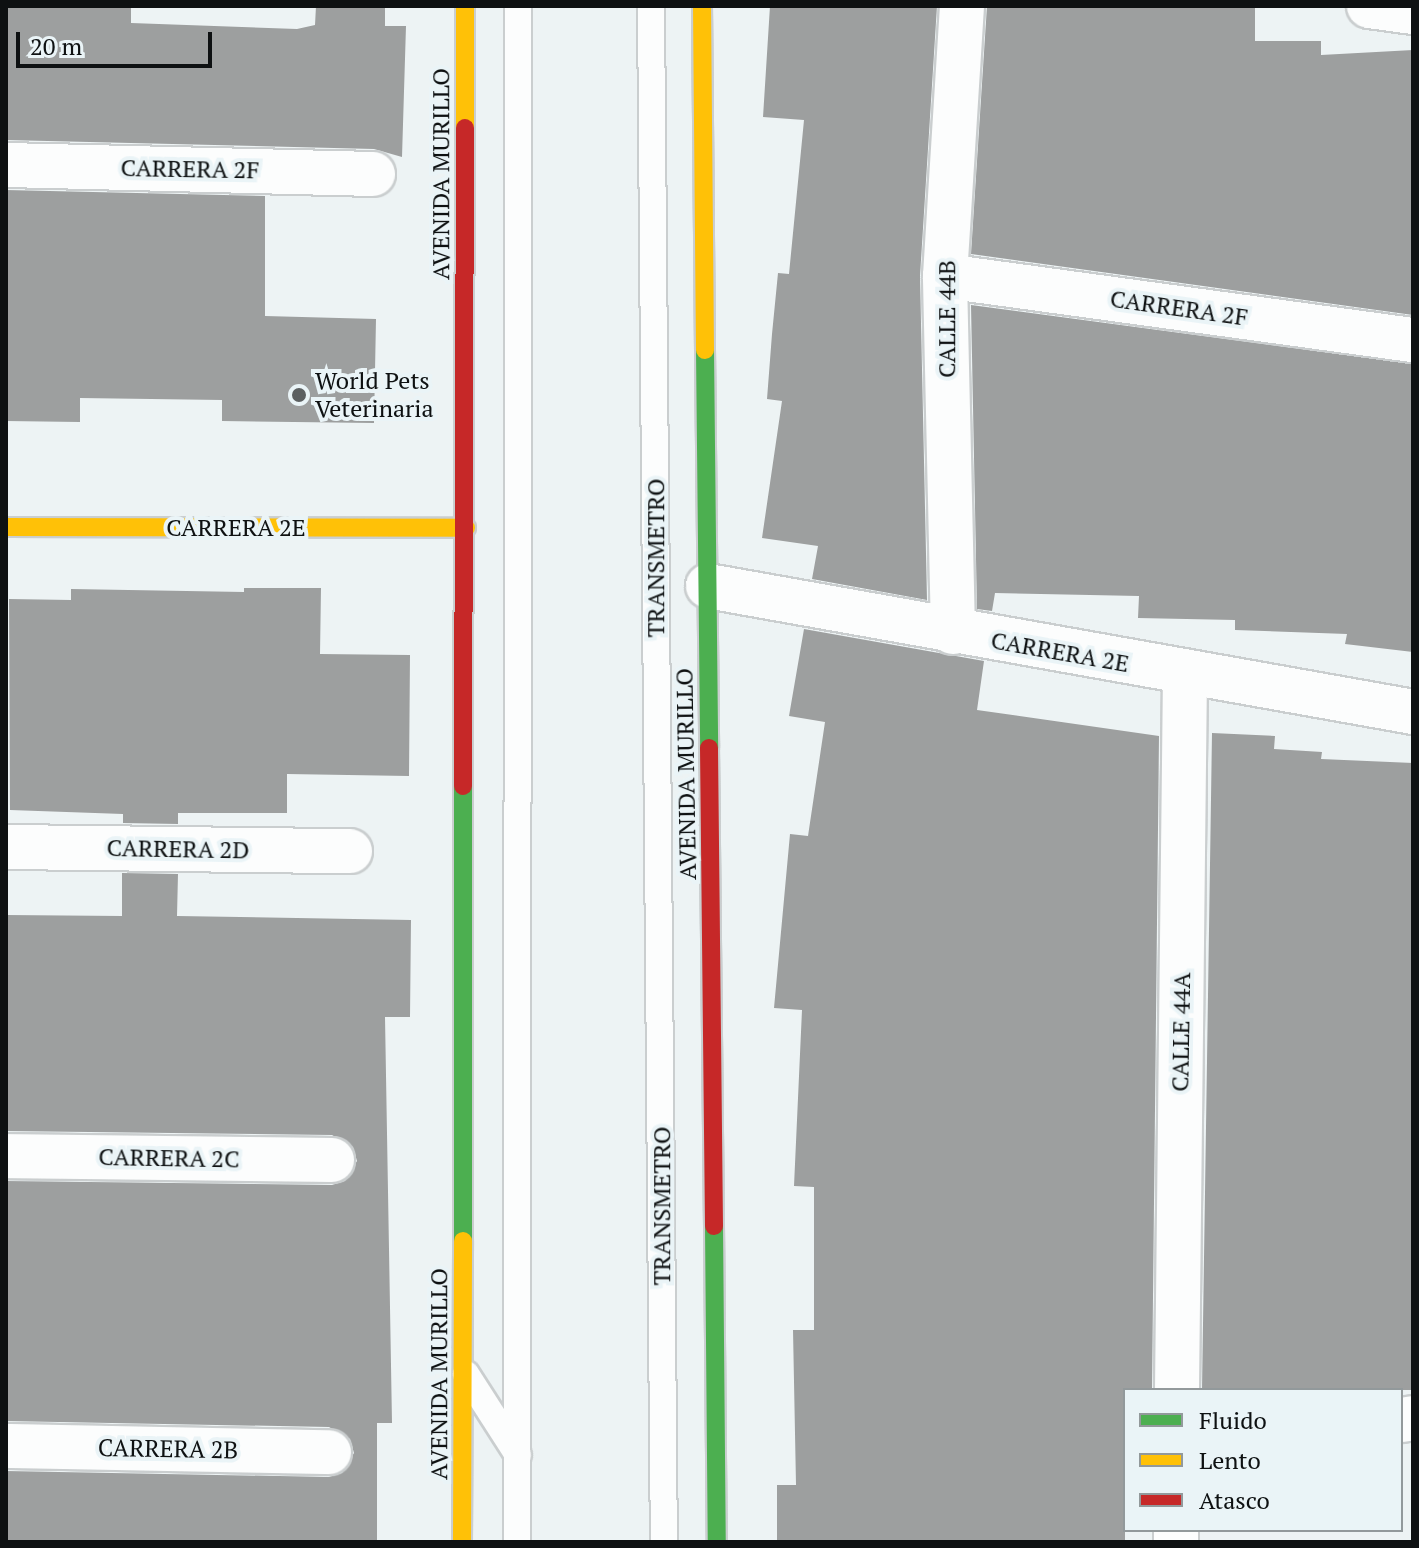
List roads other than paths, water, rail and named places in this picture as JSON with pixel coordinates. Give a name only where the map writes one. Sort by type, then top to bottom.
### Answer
[{"type":"main road","name":"AVENIDA MURILLO","points":[[462,1542],[465,6]]},
{"type":"main road","name":"AVENIDA MURILLO","points":[[702,6],[717,1542]]},
{"type":"main road","name":"CARRERA 2E","points":[[6,527],[466,528]]},
{"type":"street","name":"CALLE 44B","points":[[953,632],[945,276],[962,6]]},
{"type":"street","points":[[1369,6],[1413,12]]},
{"type":"street","name":"CARRERA 2F","points":[[6,165],[373,174]]},
{"type":"street","name":"CARRERA 2F","points":[[945,276],[1413,340]]},
{"type":"street","name":"CARRERA 2E","points":[[708,586],[1185,675],[1413,712]]},
{"type":"street","name":"CALLE 44A","points":[[1177,1388],[1185,675]]},
{"type":"street","name":"CARRERA 2D","points":[[6,847],[350,851]]},
{"type":"street","name":"CARRERA 2C","points":[[6,1156],[332,1160]]},
{"type":"street","name":"CARRERA 2B","points":[[6,1446],[329,1452]]},
{"type":"lane","points":[[517,1542],[518,6]]},
{"type":"lane","name":"TRANSMETRO","points":[[651,6],[664,1542]]},
{"type":"lane","points":[[463,1370],[518,1455]]},
{"type":"place","name":"World Pets Veterinaria","points":[[299,395]]}]
